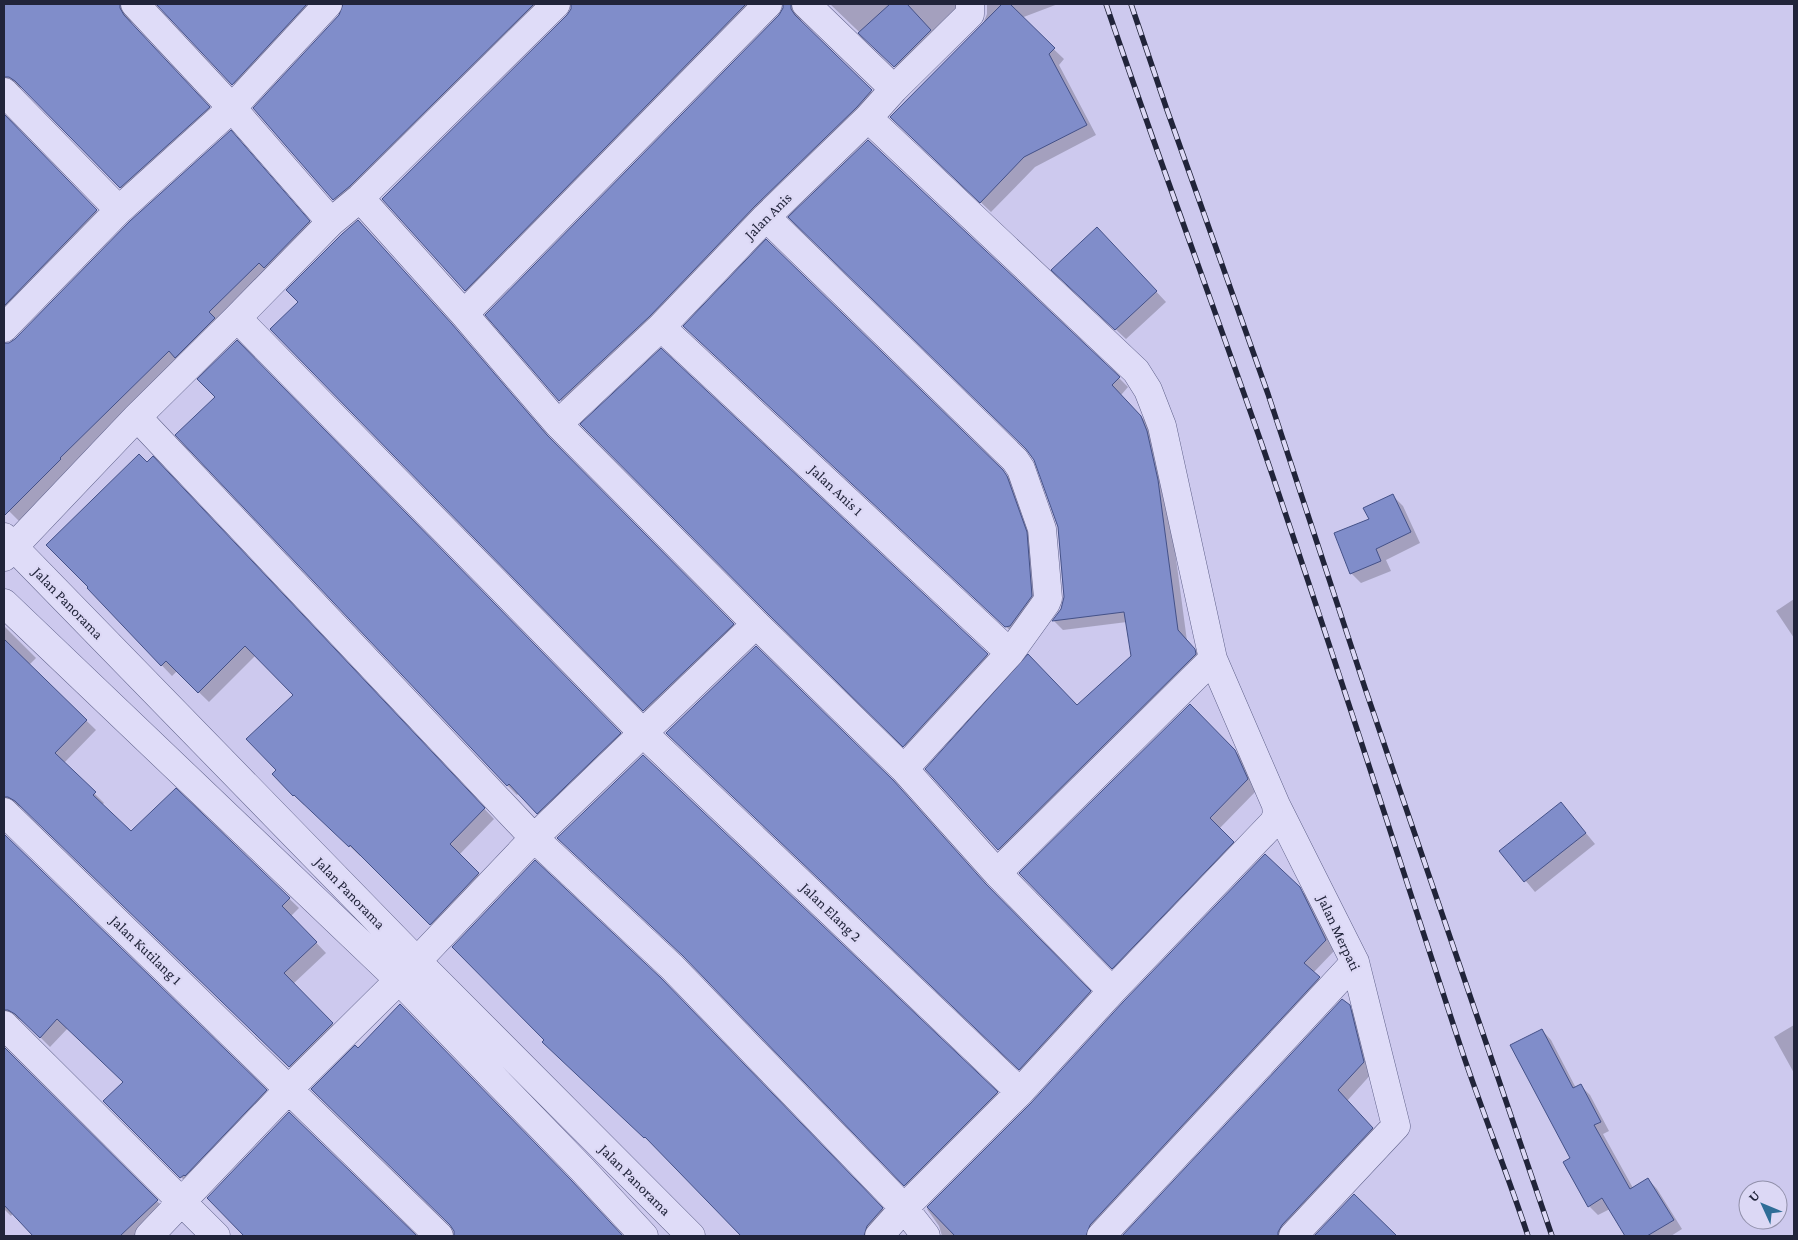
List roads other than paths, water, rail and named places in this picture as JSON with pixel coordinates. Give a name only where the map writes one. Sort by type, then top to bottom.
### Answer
[{"type":"street","points":[[135,4],[232,108],[331,222]]},
{"type":"street","points":[[6,323],[119,210],[232,108],[328,4]]},
{"type":"street","points":[[7,547],[331,222],[360,198],[556,4]]},
{"type":"street","points":[[464,314],[768,4]]},
{"type":"street","points":[[806,4],[894,89]]},
{"type":"street","name":"Jalan Anis","points":[[558,424],[661,326],[766,217],[868,118],[894,89],[970,14],[970,4]]},
{"type":"street","points":[[4,92],[119,210]]},
{"type":"street","name":"Jalan Merpati","points":[[868,118],[1136,371],[1148,390],[1162,426],[1213,659],[1276,805],[1355,962],[1396,1126],[1293,1236]]},
{"type":"street","points":[[360,198],[464,314],[558,424],[756,624],[904,769],[998,873],[1112,991]]},
{"type":"street","points":[[766,217],[1018,464],[1042,528],[1048,598],[1046,603],[1010,653],[904,769]]},
{"type":"street","name":"Jalan Elang 2","points":[[237,318],[642,732],[1020,1092]]},
{"type":"street","name":"Jalan Anis 1","points":[[661,326],[1010,653]]},
{"type":"street","points":[[137,417],[534,838],[672,967],[904,1208],[926,1236]]},
{"type":"street","name":"Jalan Panorama","points":[[7,547],[408,971],[691,1236]]},
{"type":"street","points":[[4,603],[408,971],[583,1170],[644,1236]]},
{"type":"street","points":[[149,1236],[289,1089],[408,971],[534,838],[756,624]]},
{"type":"street","points":[[998,873],[1213,659]]},
{"type":"street","points":[[879,1236],[904,1208],[1020,1092],[1112,991],[1274,822],[1277,814],[1276,805]]},
{"type":"street","name":"Jalan Kutilang 1","points":[[4,812],[439,1236]]},
{"type":"street","points":[[1101,1236],[1355,962]]},
{"type":"street","points":[[4,1024],[216,1236]]},
{"type":"railway","points":[[1106,4],[1287,517],[1460,1045],[1528,1236]]},
{"type":"railway","points":[[1131,4],[1268,394],[1365,688],[1552,1236]]}]
